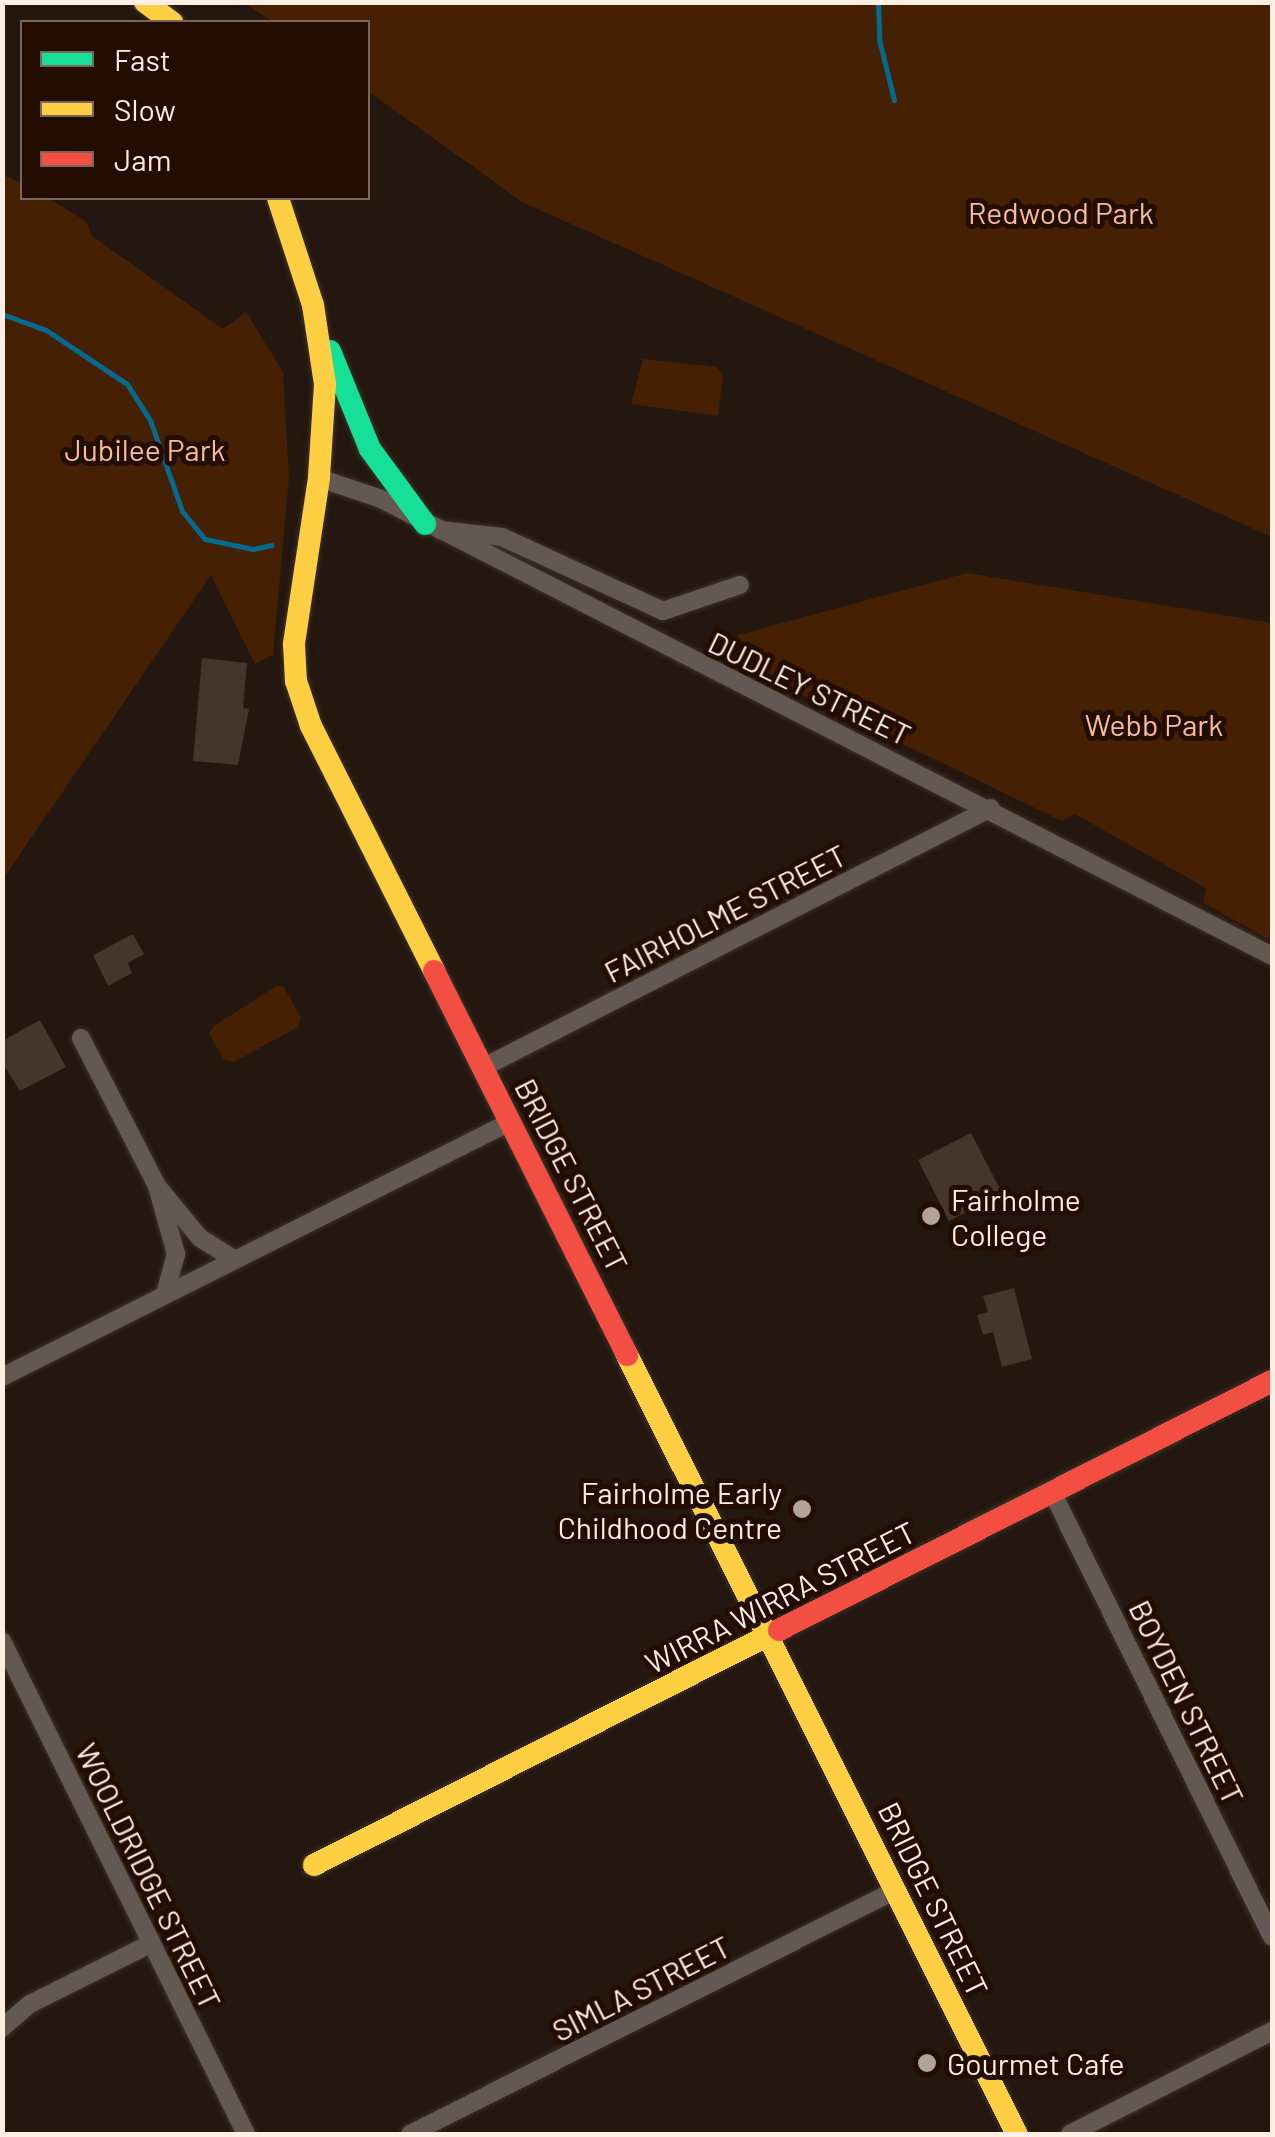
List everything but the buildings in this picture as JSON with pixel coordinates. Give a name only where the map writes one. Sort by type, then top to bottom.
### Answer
[{"type":"street","points":[[145,2],[169,20]]},
{"type":"street","name":"BRIDGE STREET","points":[[279,200],[321,337],[319,478],[294,644],[296,681],[311,726],[772,1634],[1017,2134]]},
{"type":"street","points":[[321,337],[370,449],[430,527],[502,537],[663,611],[740,586]]},
{"type":"street","name":"DUDLEY STREET","points":[[319,478],[358,488],[991,808],[1272,956]]},
{"type":"street","name":"FAIRHOLME STREET","points":[[484,1066],[991,808]]},
{"type":"street","points":[[81,1038],[157,1186],[176,1254],[165,1294]]},
{"type":"street","points":[[2,1378],[510,1122]]},
{"type":"street","points":[[157,1186],[200,1238],[234,1259]]},
{"type":"street","name":"WIRRA WIRRA STREET","points":[[314,1864],[1272,1381]]},
{"type":"street","name":"BOYDEN STREET","points":[[1052,1492],[1272,1937]]},
{"type":"street","name":"WOOLDRIDGE STREET","points":[[2,1641],[246,2134]]},
{"type":"street","name":"SIMLA STREET","points":[[410,2134],[896,1890]]},
{"type":"street","points":[[2,2028],[30,2004],[152,1943]]},
{"type":"street","points":[[1070,2134],[1272,2032]]},
{"type":"green space","name":"Redwood Park","points":[[245,3],[1272,3],[1272,537],[522,202],[370,92],[370,20],[270,20]]},
{"type":"green space","name":"Jubilee Park","points":[[2,174],[20,183],[20,200],[51,200],[87,222],[91,235],[223,329],[246,312],[283,372],[289,478],[273,655],[255,664],[211,575],[3,879]]},
{"type":"green space","points":[[643,359],[717,367],[723,376],[718,416],[631,404]]},
{"type":"green space","name":"Webb Park","points":[[967,573],[1272,623],[1272,941],[1203,903],[1206,888],[1075,814],[1062,821],[746,668],[727,638]]},
{"type":"green space","points":[[276,986],[283,986],[301,1018],[298,1027],[234,1062],[224,1060],[209,1033]]},
{"type":"waterway","points":[[878,2],[879,39],[894,100]]},
{"type":"waterway","points":[[2,314],[46,330],[127,384],[150,420],[182,511],[205,539],[253,549],[272,545]]},
{"type":"traffic: fast","points":[[330,351],[370,449],[425,524]]},
{"type":"traffic: slow","points":[[145,2],[169,20]]},
{"type":"traffic: slow","points":[[279,200],[313,305],[325,384],[319,478],[294,644],[296,681],[311,726],[434,971]]},
{"type":"traffic: slow","points":[[627,1355],[1017,2134]]},
{"type":"traffic: slow","points":[[314,1865],[779,1630]]},
{"type":"traffic: jam","points":[[434,971],[627,1355]]},
{"type":"traffic: jam","points":[[779,1630],[1272,1381]]},
{"type":"place","name":"Fairholme College","points":[[931,1216]]},
{"type":"place","name":"Fairholme Early Childhood Centre","points":[[802,1509]]},
{"type":"place","name":"Gourmet Cafe","points":[[927,2063]]}]
